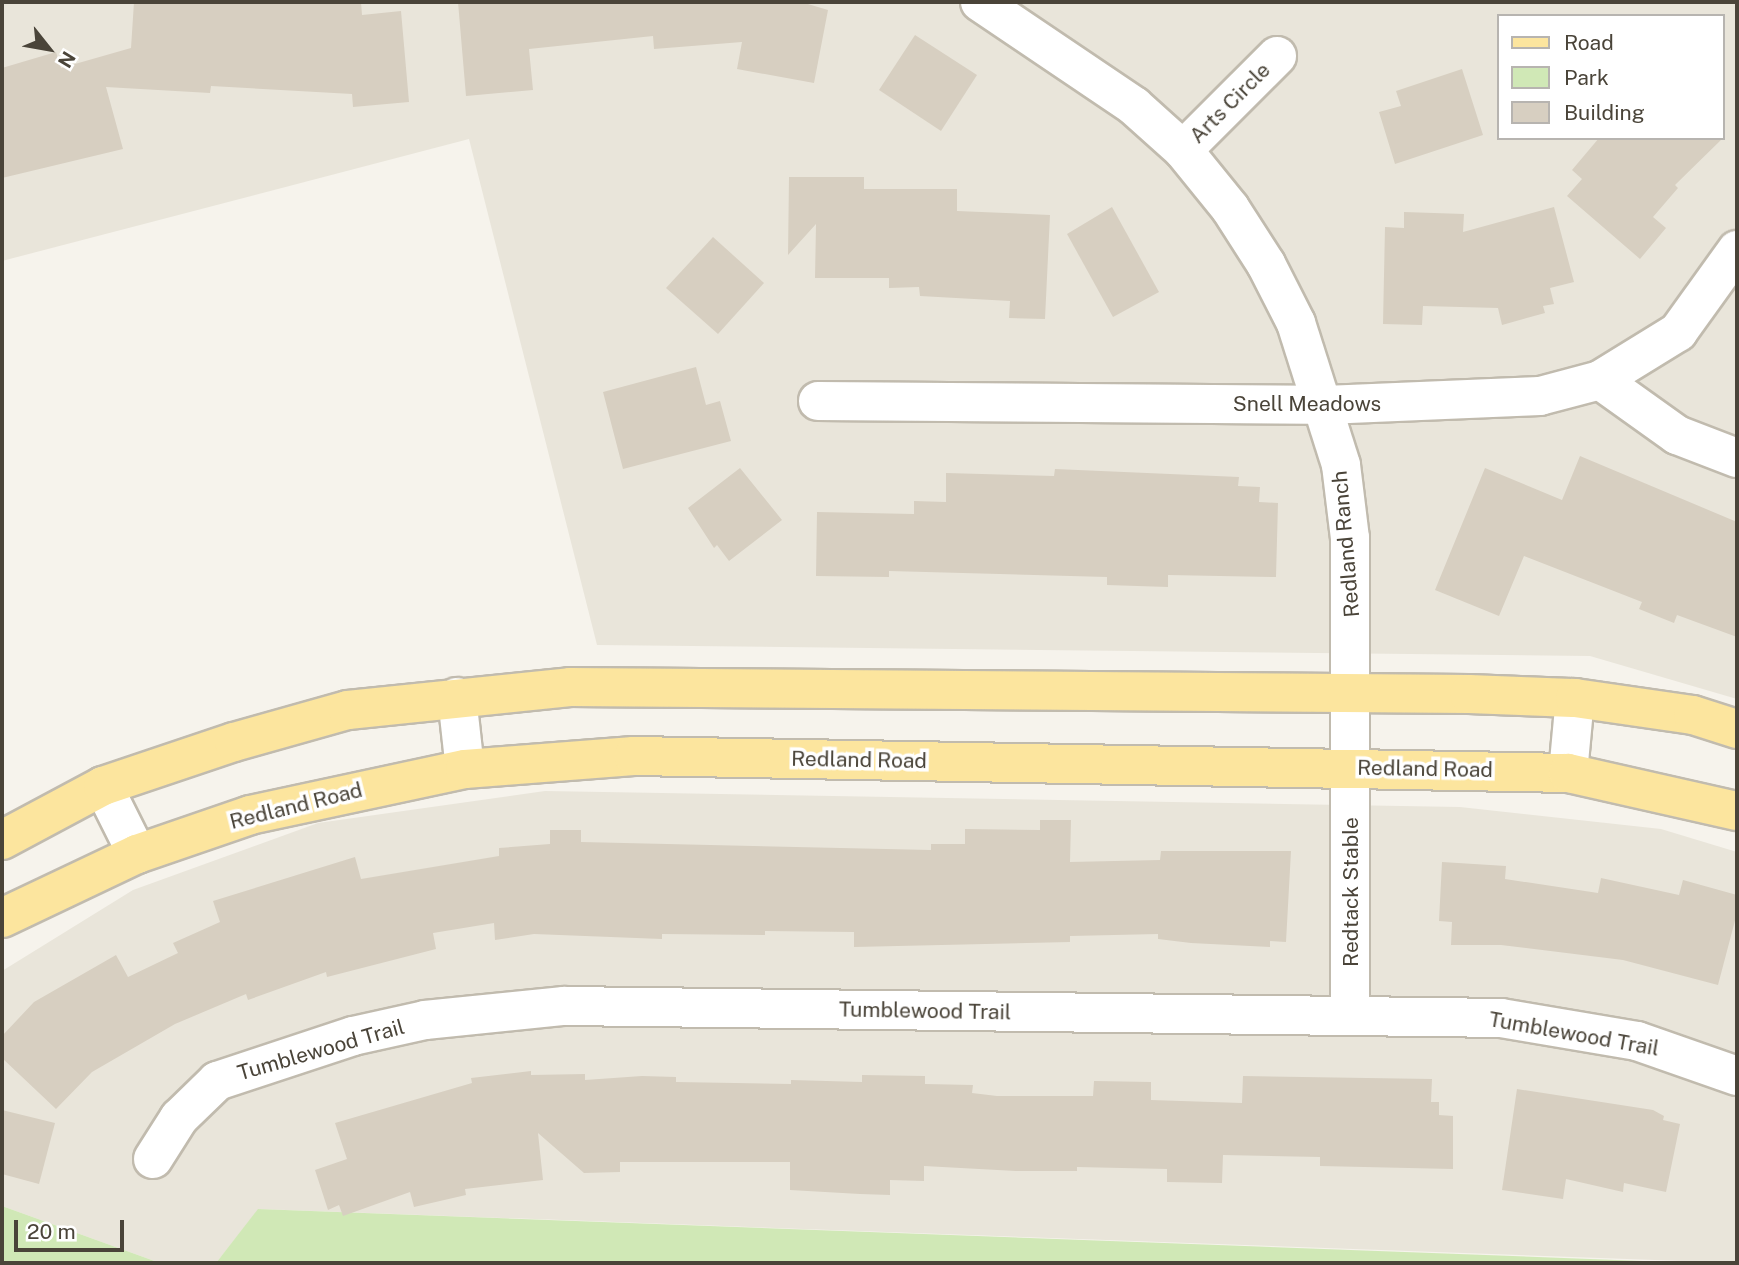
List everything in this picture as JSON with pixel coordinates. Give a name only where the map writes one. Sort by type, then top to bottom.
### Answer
[{"type":"main road","points":[[2,840],[103,786],[234,742],[348,710],[570,687],[1575,698],[1693,715],[1737,729]]},
{"type":"main road","name":"Redland Road","points":[[2,918],[137,854],[250,815],[465,769],[634,756],[1568,774],[1737,811]]},
{"type":"street","name":"Redland Ranch","points":[[981,2],[1134,106],[1183,150],[1230,208],[1266,264],[1296,323],[1325,405],[1341,465],[1350,538],[1352,768]]},
{"type":"street","name":"Arts Circle","points":[[1183,150],[1277,56]]},
{"type":"street","name":"Snell Meadows","points":[[818,401],[1325,405],[1540,396],[1600,380],[1678,332],[1737,250]]},
{"type":"street","points":[[1600,380],[1677,435],[1737,458]]},
{"type":"street","points":[[457,697],[465,769]]},
{"type":"street","points":[[1568,774],[1575,698]]},
{"type":"street","name":"Redtack Stable","points":[[1350,1016],[1352,768]]},
{"type":"street","points":[[103,786],[137,854]]},
{"type":"street","name":"Tumblewood Trail","points":[[153,1159],[178,1118],[217,1081],[353,1036],[425,1020],[565,1006],[1501,1018],[1637,1041],[1737,1076]]},
{"type":"shaded area","points":[[2,2],[1737,2],[1737,699],[1590,656],[597,645],[469,139],[2,261]]},
{"type":"shaded area","points":[[545,791],[1460,807],[1661,829],[1737,852],[1737,1263],[259,1209],[216,1263],[160,1263],[2,1206],[2,971],[133,890],[318,823]]},
{"type":"green space","points":[[2,1206],[160,1263],[2,1263]]},
{"type":"green space","points":[[258,1209],[1696,1263],[216,1263]]},
{"type":"building","points":[[134,2],[361,2],[362,15],[401,11],[409,102],[353,107],[352,94],[211,86],[210,93],[106,87],[123,149],[2,178],[2,68],[56,52],[61,68],[131,48]]},
{"type":"building","points":[[458,2],[801,2],[828,10],[814,83],[737,69],[742,42],[654,49],[653,36],[529,49],[533,90],[466,96]]},
{"type":"building","points":[[915,35],[977,75],[941,131],[879,90]]},
{"type":"building","points":[[1462,69],[1483,135],[1395,164],[1379,112],[1401,106],[1396,91]]},
{"type":"building","points":[[1597,140],[1721,140],[1675,185],[1678,188],[1653,217],[1666,228],[1640,259],[1567,196],[1582,179],[1572,170]]},
{"type":"building","points":[[789,177],[864,177],[864,189],[957,189],[957,211],[1050,215],[1045,319],[1009,318],[1010,301],[920,296],[919,287],[889,288],[889,278],[815,278],[816,224],[788,255]]},
{"type":"building","points":[[1112,207],[1159,292],[1113,317],[1067,234]]},
{"type":"building","points":[[1554,207],[1574,282],[1550,288],[1554,304],[1543,306],[1545,313],[1502,325],[1498,308],[1423,306],[1422,325],[1383,324],[1385,227],[1404,228],[1404,212],[1464,214],[1463,232]]},
{"type":"building","points":[[713,237],[764,283],[718,334],[666,288]]},
{"type":"building","points":[[696,367],[706,405],[720,401],[731,441],[623,469],[603,392]]},
{"type":"building","points":[[1580,456],[1737,522],[1737,637],[1677,615],[1674,623],[1639,609],[1642,602],[1524,556],[1499,616],[1435,590],[1485,468],[1562,500]]},
{"type":"building","points":[[740,468],[782,520],[729,561],[717,545],[714,548],[688,508]]},
{"type":"building","points":[[1055,469],[1239,477],[1238,486],[1260,487],[1259,502],[1278,503],[1276,577],[1168,575],[1168,587],[1107,585],[1107,577],[889,571],[889,577],[816,576],[817,512],[914,514],[914,501],[946,502],[946,473],[1054,476]]},
{"type":"building","points":[[1040,820],[1071,820],[1070,862],[1160,860],[1161,851],[1291,851],[1286,942],[1270,941],[1270,947],[1191,943],[1158,939],[1158,934],[1070,936],[1070,942],[854,947],[854,932],[765,931],[765,935],[662,934],[662,939],[534,934],[495,940],[494,923],[433,933],[436,949],[327,977],[326,972],[248,1000],[246,994],[175,1024],[92,1072],[56,1109],[2,1058],[2,1036],[34,1002],[116,955],[128,977],[178,953],[173,943],[220,922],[213,901],[355,857],[361,879],[499,856],[499,848],[550,844],[550,830],[581,830],[581,842],[931,850],[931,844],[965,844],[965,829],[1040,830]]},
{"type":"building","points":[[1442,862],[1506,866],[1505,879],[1598,893],[1601,878],[1679,895],[1683,880],[1737,895],[1737,913],[1718,985],[1623,960],[1501,945],[1451,945],[1452,922],[1439,921]]},
{"type":"building","points":[[531,1071],[531,1075],[585,1074],[585,1080],[642,1076],[676,1077],[676,1082],[791,1084],[791,1080],[862,1082],[862,1075],[925,1076],[925,1084],[973,1085],[972,1093],[997,1096],[1093,1096],[1094,1081],[1151,1082],[1151,1100],[1242,1103],[1243,1076],[1432,1079],[1431,1102],[1439,1102],[1439,1115],[1453,1116],[1453,1169],[1320,1166],[1320,1157],[1223,1155],[1222,1183],[1167,1182],[1167,1169],[1077,1167],[1077,1171],[1016,1171],[924,1166],[924,1181],[890,1180],[890,1195],[860,1194],[790,1190],[790,1162],[620,1162],[620,1172],[584,1173],[538,1133],[543,1180],[465,1189],[466,1195],[414,1207],[410,1192],[343,1216],[339,1205],[328,1210],[315,1170],[347,1159],[335,1123],[472,1083],[471,1078]]},
{"type":"building","points":[[1517,1089],[1653,1110],[1664,1116],[1663,1120],[1680,1124],[1666,1192],[1624,1183],[1623,1192],[1566,1179],[1563,1199],[1502,1190]]},
{"type":"building","points":[[2,1110],[55,1123],[39,1184],[2,1174]]}]
